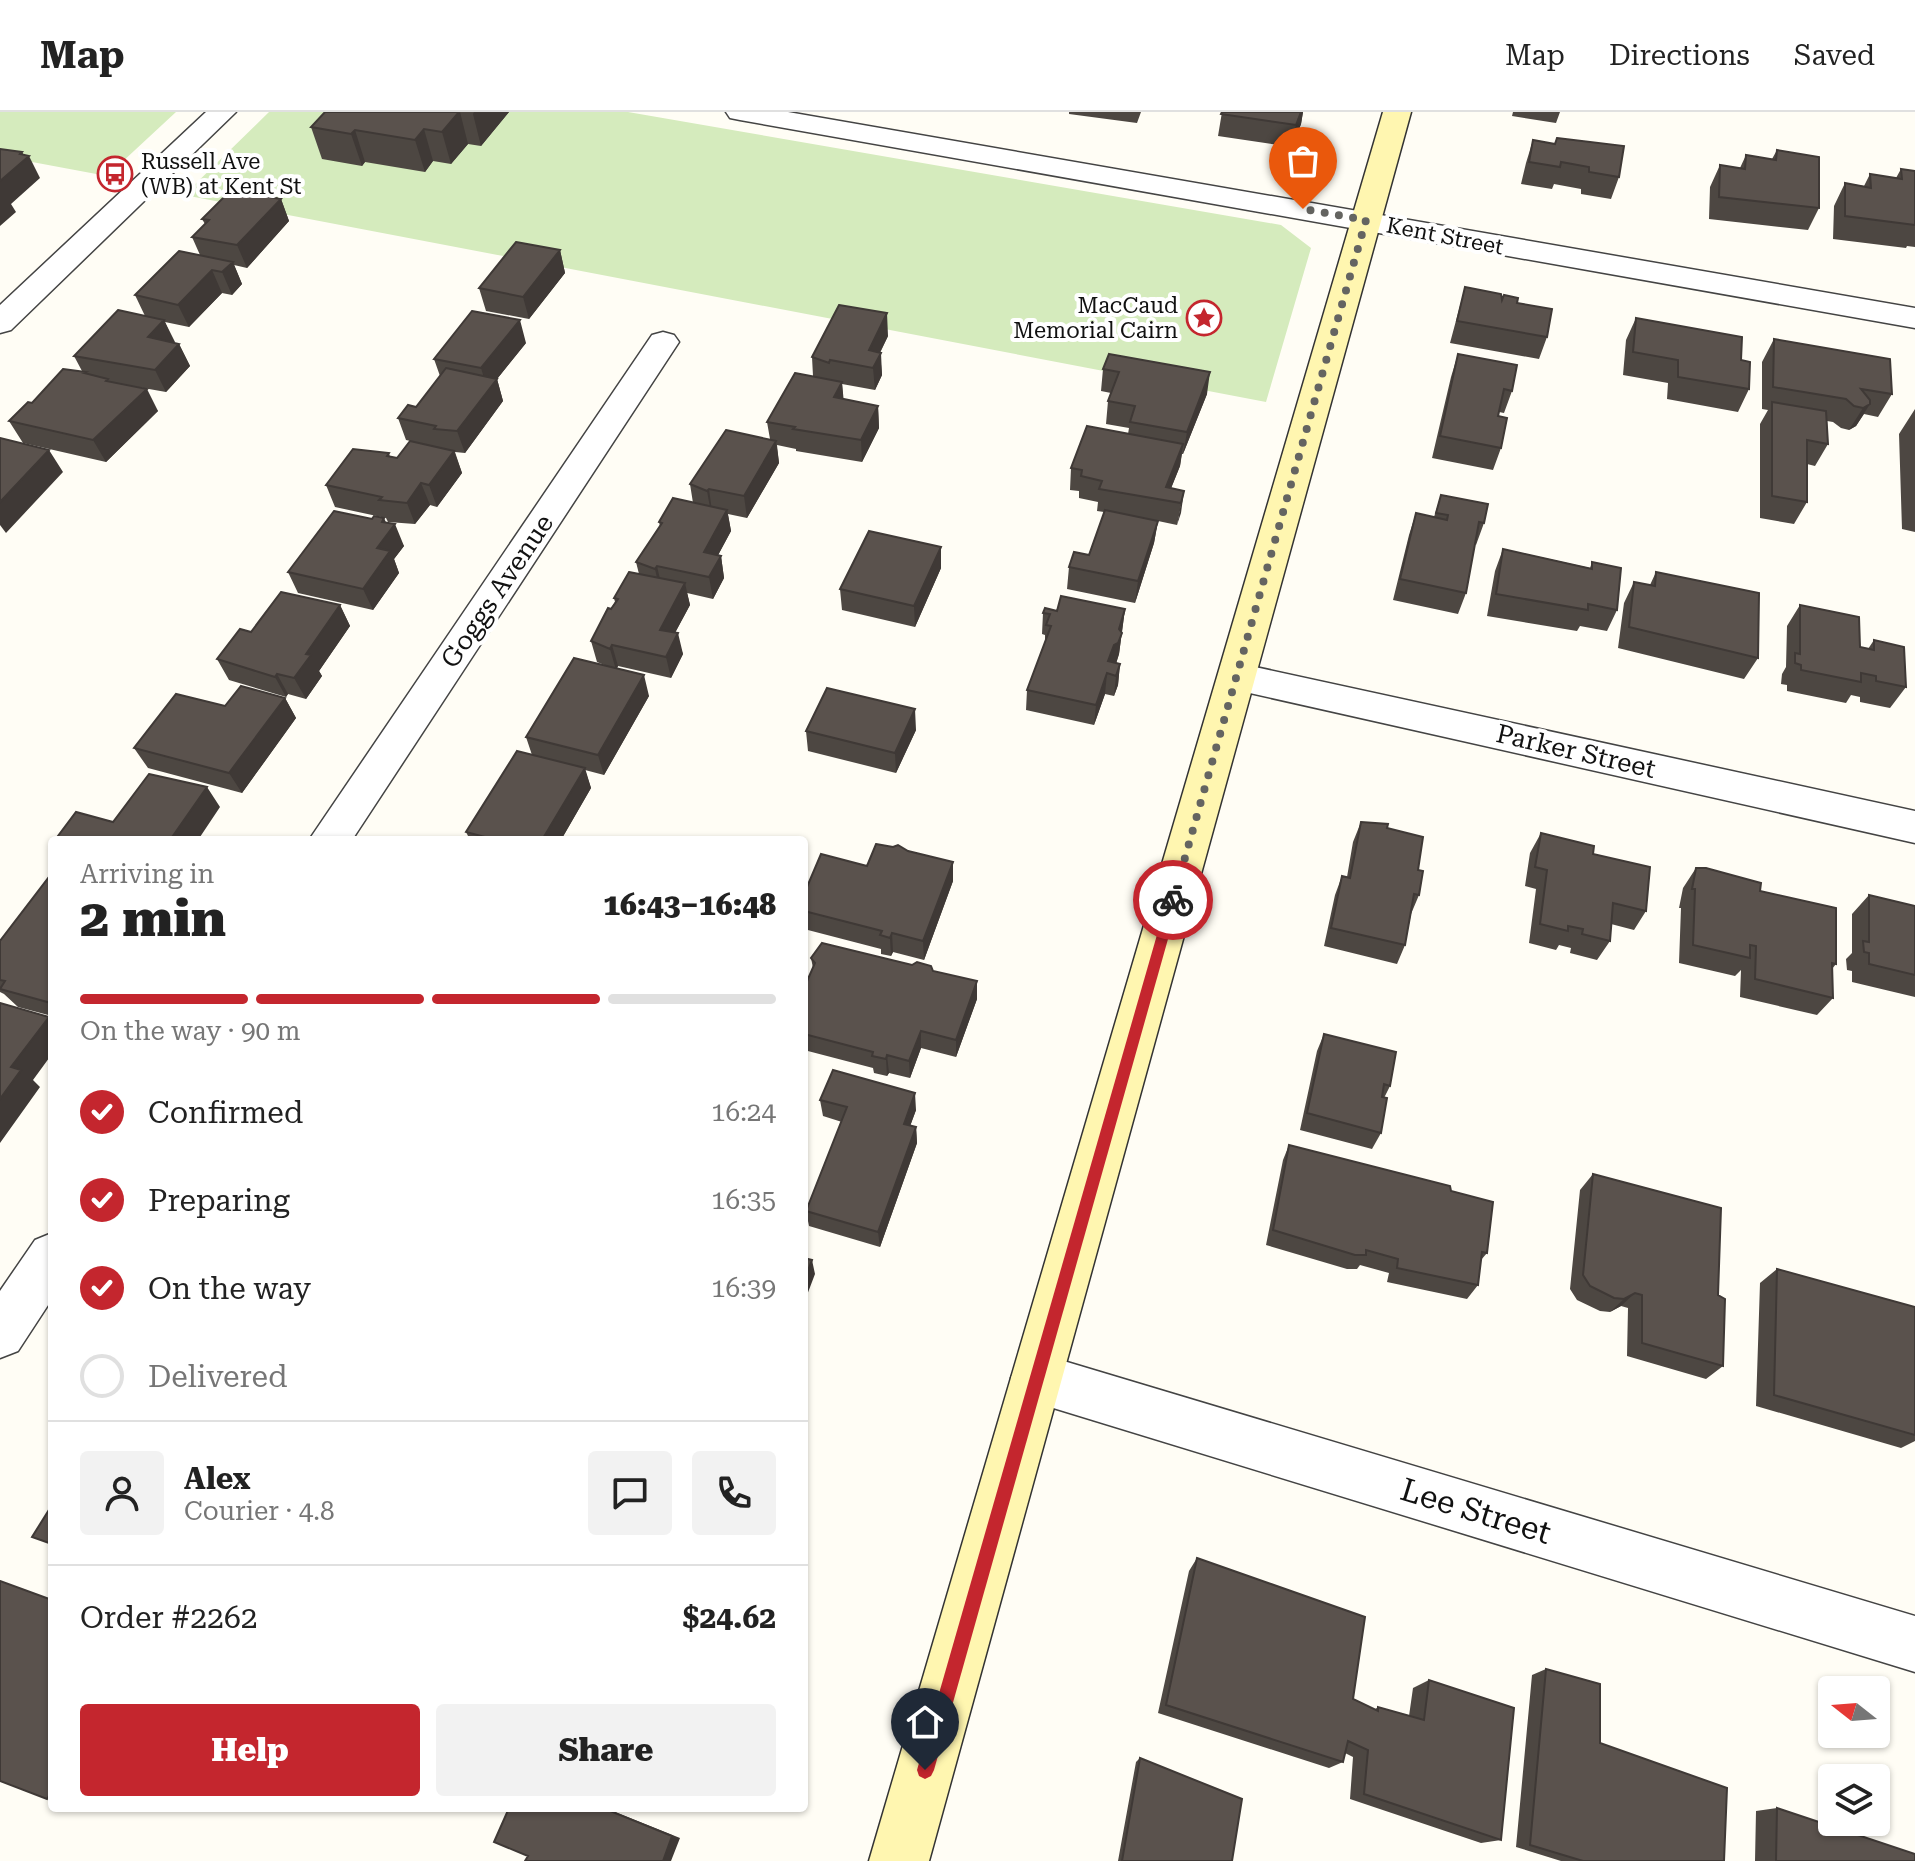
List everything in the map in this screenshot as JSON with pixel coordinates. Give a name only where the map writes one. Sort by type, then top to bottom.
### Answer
[{"type":"street","points":[[0,323],[222,112]]},
{"type":"street","name":"Kent Street","points":[[740,112],[806,117],[1366,220],[1436,237],[1915,318]]},
{"type":"street","points":[[899,1861],[1397,112]]},
{"type":"street","name":"Goggs Avenue","points":[[333,836],[663,342]]},
{"type":"street","name":"Parker Street","points":[[1237,677],[1915,827]]},
{"type":"street","points":[[0,1334],[48,1262]]},
{"type":"street","name":"Lee Street","points":[[1037,1378],[1915,1644]]},
{"type":"green space","points":[[0,112],[176,112],[107,176],[0,156]]},
{"type":"green space","points":[[269,112],[628,112],[1281,225],[1311,248],[1266,402],[184,195]]},
{"type":"building","points":[[325,112],[459,112],[442,132],[424,129],[415,140],[355,130],[351,134],[311,127]]},
{"type":"building","points":[[1222,112],[1301,112],[1296,125]]},
{"type":"building","points":[[1557,138],[1624,146],[1619,177],[1589,172],[1589,167],[1561,162],[1560,167],[1529,162],[1533,140],[1555,144]]},
{"type":"building","points":[[0,149],[29,156],[0,181]]},
{"type":"building","points":[[1777,150],[1819,157],[1819,208],[1719,197],[1720,165],[1745,169],[1746,155],[1776,160]]},
{"type":"building","points":[[1901,169],[1915,171],[1915,225],[1845,216],[1845,183],[1871,188],[1870,174],[1902,179]]},
{"type":"building","points":[[231,190],[281,199],[237,245],[192,237],[209,220],[202,219]]},
{"type":"building","points":[[516,242],[560,250],[523,297],[479,288]]},
{"type":"building","points":[[179,251],[233,262],[222,272],[212,270],[178,305],[135,295]]},
{"type":"building","points":[[1465,287],[1501,294],[1502,300],[1504,295],[1518,298],[1517,303],[1552,309],[1547,337],[1457,321]]},
{"type":"building","points":[[839,305],[887,313],[869,350],[881,353],[873,368],[830,360],[829,363],[812,357]]},
{"type":"building","points":[[118,310],[164,320],[148,337],[179,344],[155,370],[74,356]]},
{"type":"building","points":[[472,311],[520,320],[481,368],[434,359]]},
{"type":"building","points":[[1636,318],[1742,337],[1741,360],[1750,362],[1749,389],[1678,377],[1678,360],[1633,352]]},
{"type":"building","points":[[1774,339],[1890,359],[1892,394],[1861,389],[1870,400],[1870,404],[1863,408],[1854,406],[1846,399],[1773,387]]},
{"type":"building","points":[[1109,354],[1210,372],[1187,432],[1130,422],[1135,406],[1108,401],[1119,372],[1103,369]]},
{"type":"building","points":[[1458,354],[1517,365],[1512,391],[1504,389],[1498,416],[1507,418],[1501,448],[1440,436]]},
{"type":"building","points":[[446,368],[497,379],[457,431],[434,429],[436,426],[398,418],[408,405],[416,407]]},
{"type":"building","points":[[63,369],[86,372],[108,379],[106,381],[147,389],[93,440],[9,421],[28,402],[32,403]]},
{"type":"building","points":[[795,373],[842,382],[834,397],[878,406],[861,440],[767,422]]},
{"type":"building","points":[[1772,402],[1826,411],[1828,444],[1807,440],[1807,502],[1772,496]]},
{"type":"building","points":[[1087,426],[1183,444],[1166,487],[1184,491],[1181,503],[1099,489],[1102,481],[1081,476],[1082,470],[1071,468]]},
{"type":"building","points":[[726,430],[776,441],[744,496],[707,491],[690,484]]},
{"type":"building","points":[[0,438],[49,450],[0,502]]},
{"type":"building","points":[[410,441],[454,451],[429,485],[421,483],[407,503],[379,500],[382,497],[326,485],[353,449],[389,453],[387,456],[397,458]]},
{"type":"building","points":[[1441,495],[1488,504],[1484,523],[1479,522],[1466,593],[1400,579],[1416,513],[1447,520],[1448,515],[1436,513]]},
{"type":"building","points":[[673,498],[727,510],[704,552],[721,556],[709,577],[657,566],[655,569],[636,562],[662,523],[659,522]]},
{"type":"building","points":[[1105,510],[1158,521],[1138,581],[1069,567],[1074,552],[1089,555]]},
{"type":"building","points":[[334,511],[372,519],[374,516],[384,518],[382,522],[395,524],[377,548],[390,551],[363,589],[288,572]]},
{"type":"building","points":[[869,531],[941,547],[914,606],[840,589]]},
{"type":"building","points":[[1503,549],[1592,569],[1592,562],[1621,568],[1617,610],[1588,604],[1588,610],[1496,594]]},
{"type":"building","points":[[629,572],[685,583],[660,630],[678,633],[666,657],[612,645],[610,649],[591,641],[608,608],[611,609],[618,599],[614,598]]},
{"type":"building","points":[[1656,572],[1759,593],[1758,658],[1629,627],[1634,582],[1655,586]]},
{"type":"building","points":[[281,592],[340,605],[306,654],[311,655],[294,678],[277,674],[275,677],[217,659],[240,629],[251,632]]},
{"type":"building","points":[[1061,596],[1125,609],[1119,629],[1122,633],[1108,661],[1120,664],[1116,676],[1107,673],[1096,705],[1027,690],[1051,626],[1046,625],[1050,614],[1043,613],[1045,608],[1057,611]]},
{"type":"building","points":[[1800,605],[1859,617],[1860,647],[1874,650],[1874,640],[1904,647],[1906,687],[1876,681],[1876,676],[1861,673],[1861,682],[1801,670],[1801,665],[1795,663],[1795,653],[1800,654]]},
{"type":"building","points":[[574,658],[644,675],[598,755],[526,737]]},
{"type":"building","points":[[241,686],[285,698],[229,773],[134,748],[176,694],[225,706]]},
{"type":"building","points":[[827,688],[915,709],[895,753],[806,731]]},
{"type":"building","points":[[517,751],[585,768],[544,836],[481,836],[466,832]]},
{"type":"building","points":[[149,774],[207,787],[173,836],[58,836],[76,812],[113,822]]},
{"type":"building","points":[[1361,822],[1388,824],[1387,828],[1423,837],[1418,870],[1423,871],[1419,895],[1414,894],[1405,945],[1331,928],[1342,876],[1350,878]]},
{"type":"building","points":[[1541,833],[1594,846],[1593,854],[1650,867],[1646,911],[1613,903],[1610,941],[1582,934],[1583,929],[1568,926],[1568,931],[1540,924],[1547,870],[1535,867]]},
{"type":"building","points":[[876,844],[898,845],[908,851],[953,862],[923,941],[892,933],[890,938],[880,935],[882,931],[808,912],[808,885],[821,854],[867,866]]},
{"type":"building","points":[[1696,868],[1761,883],[1760,891],[1836,908],[1833,998],[1755,979],[1756,946],[1750,945],[1750,958],[1693,945],[1695,889],[1692,889]]},
{"type":"building","points":[[48,878],[48,1002],[0,989],[5,981],[0,980],[0,941]]},
{"type":"building","points":[[1869,895],[1915,906],[1915,975],[1869,964],[1869,953],[1864,952],[1863,941],[1869,942]]},
{"type":"building","points":[[822,943],[912,965],[917,962],[931,966],[933,971],[977,981],[956,1040],[921,1031],[909,1061],[887,1055],[886,1059],[872,1056],[873,1052],[808,1035],[808,979],[815,963],[811,958]]},
{"type":"building","points":[[0,1003],[48,1018],[11,1067],[21,1070],[0,1099]]},
{"type":"building","points":[[1324,1034],[1396,1052],[1390,1086],[1384,1084],[1382,1097],[1387,1098],[1381,1133],[1307,1113]]},
{"type":"building","points":[[833,1070],[915,1093],[904,1124],[916,1127],[878,1232],[808,1212],[847,1107],[820,1100]]},
{"type":"building","points":[[1289,1145],[1450,1186],[1451,1191],[1493,1202],[1487,1253],[1482,1252],[1478,1285],[1397,1268],[1398,1259],[1366,1250],[1366,1255],[1355,1255],[1273,1230]]},
{"type":"building","points":[[1593,1174],[1721,1208],[1718,1295],[1725,1299],[1723,1366],[1642,1343],[1642,1295],[1635,1293],[1624,1299],[1614,1298],[1590,1286],[1583,1275]]},
{"type":"building","points":[[1777,1269],[1915,1307],[1915,1435],[1774,1395]]},
{"type":"building","points":[[48,1511],[48,1543],[32,1537]]},
{"type":"building","points":[[1197,1558],[1365,1617],[1353,1699],[1378,1711],[1378,1707],[1424,1720],[1429,1680],[1514,1708],[1501,1840],[1364,1794],[1368,1750],[1348,1741],[1343,1762],[1166,1705]]},
{"type":"building","points":[[0,1581],[48,1599],[48,1797],[0,1781]]},
{"type":"building","points":[[1546,1669],[1600,1684],[1600,1743],[1727,1788],[1724,1861],[1583,1861],[1530,1845]]},
{"type":"building","points":[[1140,1758],[1242,1799],[1232,1861],[1122,1861]]},
{"type":"building","points":[[1777,1808],[1818,1822],[1818,1836],[1861,1836],[1915,1854],[1915,1861],[1776,1861]]},
{"type":"building","points":[[507,1812],[613,1812],[672,1836],[663,1861],[525,1861],[528,1856],[494,1842]]},
{"type":"way so far","points":[[1173,900],[1366,220],[1303,209]]},
{"type":"place","name":"Russell Ave (WB) at Kent St","points":[[115,174]]},
{"type":"place","name":"MacCaud Memorial Cairn","points":[[1204,318]]},
{"type":"route","points":[[925,1770],[1173,900]]}]
